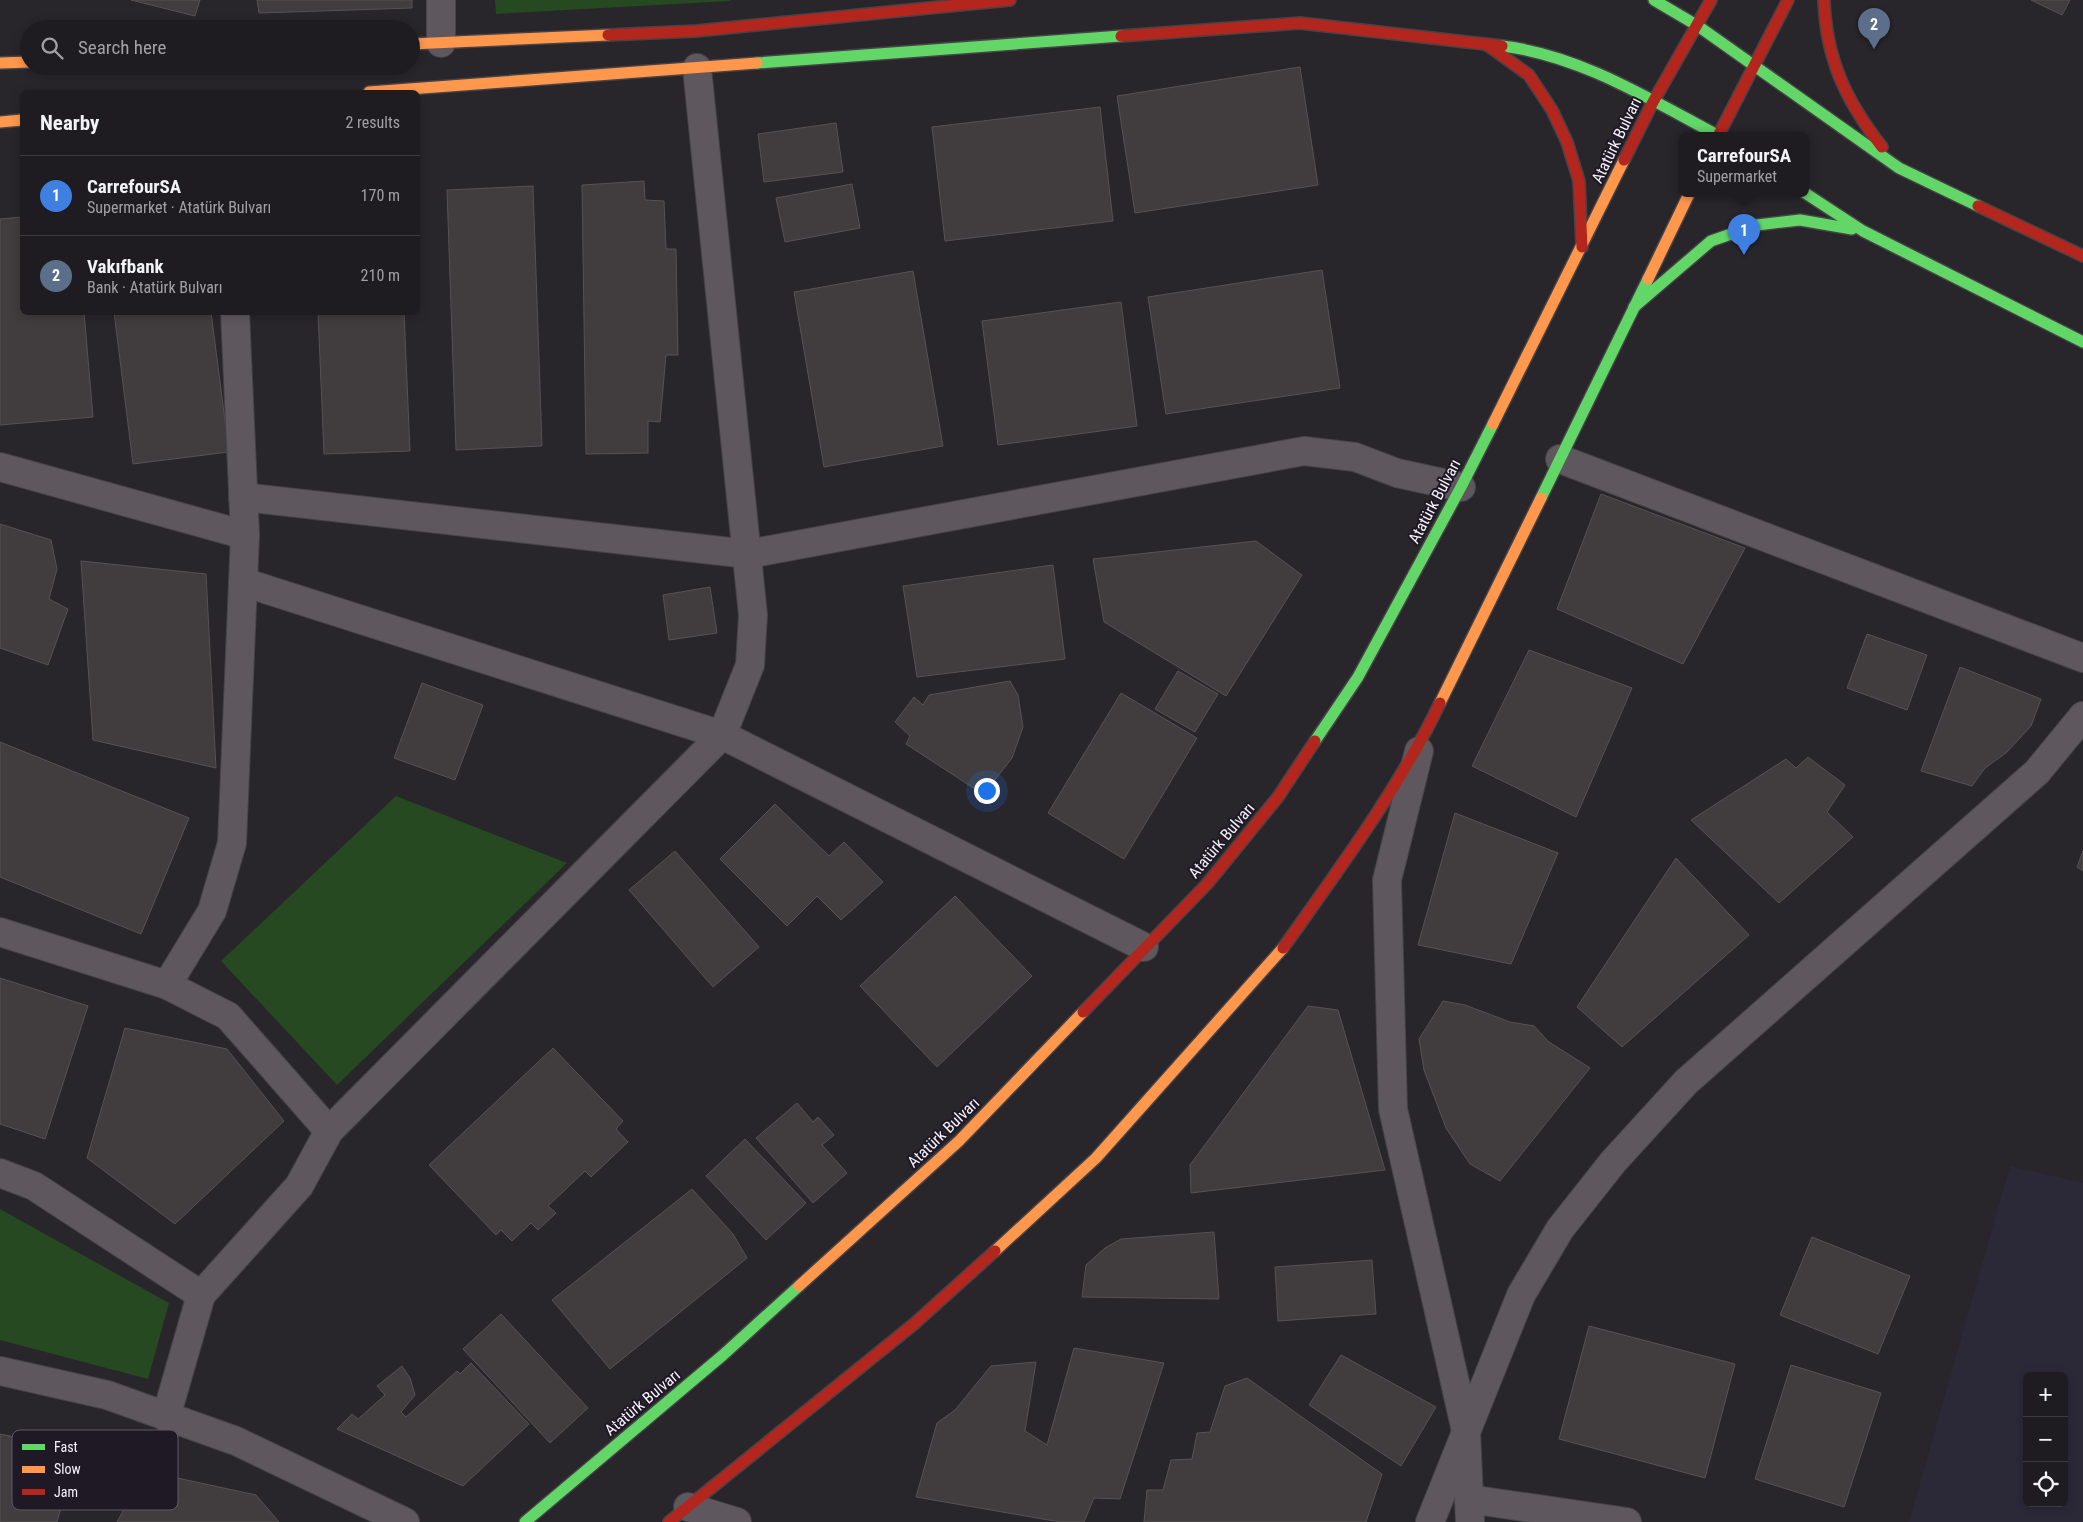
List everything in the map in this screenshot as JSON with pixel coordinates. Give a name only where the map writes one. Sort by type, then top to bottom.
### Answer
[{"type":"main road","points":[[420,44],[696,31],[1010,0]]},
{"type":"main road","points":[[1654,0],[1698,26],[1899,168],[2083,256]]},
{"type":"main road","name":"Atatürk Bulvarı","points":[[525,1522],[723,1355],[959,1141],[1144,947],[1207,884],[1278,796],[1358,677],[1461,487],[1653,102],[1698,26],[1711,0]]},
{"type":"main road","points":[[1720,132],[1788,0]]},
{"type":"main road","points":[[1824,0],[1824,17],[1834,70],[1861,121],[1899,168]]},
{"type":"main road","points":[[396,90],[1300,23],[1522,48],[1585,68],[1613,80],[1710,132]]},
{"type":"main road","points":[[1484,44],[1529,75],[1552,110],[1567,142],[1579,181],[1582,247]]},
{"type":"main road","points":[[0,63],[20,62]]},
{"type":"main road","points":[[0,122],[20,120]]},
{"type":"main road","points":[[1809,196],[1863,231],[2083,342]]},
{"type":"main road","points":[[678,1514],[914,1324],[1096,1158],[1276,956],[1357,842],[1420,745],[1688,197]]},
{"type":"main road","points":[[1634,306],[1711,241],[1757,226],[1800,220],[1863,231]]},
{"type":"street","points":[[441,0],[442,43]]},
{"type":"street","points":[[166,1416],[201,1295],[299,1186],[329,1131],[722,735],[750,665],[753,615],[748,554],[697,68]]},
{"type":"street","points":[[167,985],[212,911],[232,843],[245,535],[235,315]]},
{"type":"street","points":[[243,497],[748,554],[1304,451],[1355,457],[1397,473],[1461,487]]},
{"type":"street","points":[[1560,459],[2083,658]]},
{"type":"street","points":[[0,467],[245,535]]},
{"type":"street","points":[[243,582],[722,735],[1144,947]]},
{"type":"street","points":[[1430,1522],[1522,1295],[1560,1229],[1613,1162],[1686,1082],[2036,772],[2083,716]]},
{"type":"street","points":[[1420,745],[1387,880],[1393,1109],[1466,1431],[1470,1511],[1627,1522]]},
{"type":"street","points":[[0,932],[167,985],[228,1016],[329,1131]]},
{"type":"street","points":[[0,1173],[34,1186],[201,1295]]},
{"type":"street","points":[[0,1371],[107,1396],[236,1441],[405,1522]]},
{"type":"street","points":[[678,1514],[737,1522]]},
{"type":"shaded area","points":[[2010,1166],[2083,1183],[2083,1522],[1909,1522]]},
{"type":"green space","points":[[495,0],[730,0],[730,1],[496,14]]},
{"type":"green space","points":[[396,796],[567,863],[337,1085],[221,961]]},
{"type":"green space","points":[[0,1209],[169,1303],[148,1379],[0,1340]]},
{"type":"building","points":[[131,0],[200,0],[195,16]]},
{"type":"building","points":[[257,0],[412,0],[412,8],[259,13]]},
{"type":"building","points":[[2031,0],[2070,0],[2062,15]]},
{"type":"building","points":[[1300,67],[1318,185],[1135,213],[1117,96]]},
{"type":"building","points":[[1100,107],[1113,221],[945,241],[932,127]]},
{"type":"building","points":[[836,123],[843,172],[764,182],[758,134]]},
{"type":"building","points":[[644,181],[645,200],[664,201],[666,249],[676,249],[678,355],[666,355],[660,422],[648,421],[648,453],[586,454],[582,185]]},
{"type":"building","points":[[852,184],[860,228],[785,242],[776,198]]},
{"type":"building","points":[[533,186],[542,446],[456,450],[447,190]]},
{"type":"building","points":[[20,217],[20,315],[84,315],[93,417],[0,425],[0,219]]},
{"type":"building","points":[[1322,270],[1340,388],[1166,414],[1148,297]]},
{"type":"building","points":[[913,271],[943,446],[824,467],[794,292]]},
{"type":"building","points":[[1121,302],[1137,426],[998,445],[982,321]]},
{"type":"building","points":[[114,315],[211,315],[229,452],[133,464]]},
{"type":"building","points":[[318,315],[404,315],[410,451],[324,454]]},
{"type":"building","points":[[1601,494],[1745,548],[1683,664],[1557,609]]},
{"type":"building","points":[[0,524],[51,540],[57,569],[49,599],[68,609],[48,665],[0,648]]},
{"type":"building","points":[[1256,541],[1302,575],[1226,696],[1104,622],[1093,559]]},
{"type":"building","points":[[81,561],[206,574],[216,768],[93,740]]},
{"type":"building","points":[[1053,565],[1065,659],[917,677],[903,586]]},
{"type":"building","points":[[710,587],[717,633],[669,640],[663,595]]},
{"type":"building","points":[[1867,634],[1927,655],[1907,710],[1847,688]]},
{"type":"building","points":[[1529,650],[1632,688],[1576,817],[1472,766]]},
{"type":"building","points":[[1960,667],[2041,699],[2031,726],[2006,753],[1985,768],[1972,786],[1921,771]]},
{"type":"building","points":[[1178,671],[1218,694],[1195,732],[1155,709]]},
{"type":"building","points":[[1010,681],[1018,695],[1023,727],[1012,758],[988,789],[983,785],[978,791],[906,744],[910,736],[895,722],[914,697],[923,705],[929,695]]},
{"type":"building","points":[[422,683],[483,705],[455,780],[394,758]]},
{"type":"building","points":[[1121,693],[1197,738],[1124,859],[1048,813]]},
{"type":"building","points":[[0,742],[189,818],[141,934],[0,877]]},
{"type":"building","points":[[1808,757],[1845,785],[1827,812],[1853,837],[1779,903],[1691,820],[1786,759],[1796,768]]},
{"type":"building","points":[[775,804],[829,856],[844,842],[883,882],[841,920],[817,896],[787,926],[720,859]]},
{"type":"building","points":[[1455,813],[1558,853],[1511,964],[1418,945]]},
{"type":"building","points":[[675,851],[759,947],[713,987],[629,890]]},
{"type":"building","points":[[2083,851],[2083,871],[2077,867]]},
{"type":"building","points":[[1676,858],[1749,935],[1622,1047],[1577,1007]]},
{"type":"building","points":[[955,896],[1032,976],[937,1067],[860,986]]},
{"type":"building","points":[[0,978],[88,1006],[45,1139],[0,1124]]},
{"type":"building","points":[[1443,1001],[1465,1005],[1510,1022],[1534,1026],[1549,1042],[1590,1068],[1500,1181],[1470,1164],[1446,1128],[1424,1070],[1419,1039]]},
{"type":"building","points":[[1308,1006],[1338,1010],[1385,1170],[1191,1193],[1190,1165]]},
{"type":"building","points":[[125,1028],[227,1049],[284,1121],[175,1224],[87,1158]]},
{"type":"building","points":[[553,1048],[623,1121],[616,1129],[628,1142],[591,1177],[585,1171],[548,1206],[556,1213],[538,1230],[531,1223],[512,1241],[501,1230],[496,1235],[429,1165]]},
{"type":"building","points":[[797,1103],[813,1122],[818,1117],[834,1135],[822,1145],[847,1173],[813,1203],[756,1138]]},
{"type":"building","points":[[745,1139],[806,1203],[766,1240],[706,1176]]},
{"type":"building","points":[[692,1189],[733,1234],[747,1258],[610,1369],[552,1300]]},
{"type":"building","points":[[1214,1232],[1219,1299],[1082,1297],[1086,1265],[1105,1248],[1121,1239]]},
{"type":"building","points":[[1812,1237],[1910,1276],[1878,1354],[1780,1315]]},
{"type":"building","points":[[1372,1260],[1376,1314],[1278,1321],[1275,1267]]},
{"type":"building","points":[[501,1314],[588,1408],[550,1443],[463,1349]]},
{"type":"building","points":[[1589,1326],[1735,1364],[1705,1478],[1559,1439]]},
{"type":"building","points":[[1074,1348],[1164,1363],[1120,1499],[1094,1498],[1084,1522],[1060,1522],[916,1497],[937,1423],[955,1410],[991,1366],[1036,1362],[1025,1431],[1047,1445]]},
{"type":"building","points":[[1341,1355],[1436,1407],[1401,1466],[1309,1405]]},
{"type":"building","points":[[471,1363],[529,1424],[463,1486],[337,1429],[352,1414],[358,1419],[385,1395],[377,1386],[402,1366],[410,1378],[415,1395],[401,1412],[406,1417],[457,1371],[460,1374]]},
{"type":"building","points":[[1791,1365],[1881,1393],[1844,1507],[1755,1479]]},
{"type":"building","points":[[1247,1378],[1382,1474],[1366,1522],[1144,1522],[1147,1490],[1163,1490],[1171,1460],[1192,1459],[1197,1433],[1210,1432],[1225,1386]]},
{"type":"building","points":[[0,1434],[12,1436],[12,1510],[60,1510],[57,1522],[0,1522]]},
{"type":"building","points":[[178,1478],[256,1495],[279,1522],[117,1522],[124,1510],[178,1510]]},
{"type":"traffic: fast","points":[[1654,0],[1698,26],[1899,168],[1978,206]]},
{"type":"traffic: fast","points":[[757,63],[1121,36]]},
{"type":"traffic: fast","points":[[1502,46],[1531,51],[1587,69],[1641,94],[1712,132]]},
{"type":"traffic: fast","points":[[1809,196],[1863,231],[2083,342]]},
{"type":"traffic: fast","points":[[1634,307],[1711,241],[1757,225],[1800,220],[1852,229]]},
{"type":"traffic: fast","points":[[1541,498],[1648,279]]},
{"type":"traffic: fast","points":[[1315,741],[1358,677],[1493,424]]},
{"type":"traffic: fast","points":[[525,1522],[723,1355],[799,1286]]},
{"type":"traffic: slow","points":[[420,44],[608,35]]},
{"type":"traffic: slow","points":[[0,63],[20,62]]},
{"type":"traffic: slow","points":[[396,90],[757,63]]},
{"type":"traffic: slow","points":[[0,122],[20,120]]},
{"type":"traffic: slow","points":[[1493,424],[1624,160]]},
{"type":"traffic: slow","points":[[1648,279],[1688,197]]},
{"type":"traffic: slow","points":[[1440,703],[1541,498]]},
{"type":"traffic: slow","points":[[995,1251],[1096,1158],[1283,948]]},
{"type":"traffic: slow","points":[[799,1286],[959,1141],[1083,1012]]},
{"type":"traffic: jam","points":[[608,35],[696,31],[1010,0]]},
{"type":"traffic: jam","points":[[1624,160],[1653,102],[1711,0]]},
{"type":"traffic: jam","points":[[1720,132],[1788,0]]},
{"type":"traffic: jam","points":[[1824,0],[1829,41],[1840,78],[1858,113],[1882,147]]},
{"type":"traffic: jam","points":[[1121,36],[1300,23],[1502,46]]},
{"type":"traffic: jam","points":[[1486,44],[1529,75],[1552,110],[1567,142],[1579,181],[1582,247]]},
{"type":"traffic: jam","points":[[1978,206],[2083,256]]},
{"type":"traffic: jam","points":[[1283,948],[1387,798],[1440,703]]},
{"type":"traffic: jam","points":[[1083,1012],[1207,884],[1278,797],[1315,741]]},
{"type":"traffic: jam","points":[[669,1522],[914,1324],[995,1251]]},
{"type":"place","name":"Vakıfbank","points":[[1874,49]]},
{"type":"place","name":"CarrefourSA","points":[[1744,255]]}]
